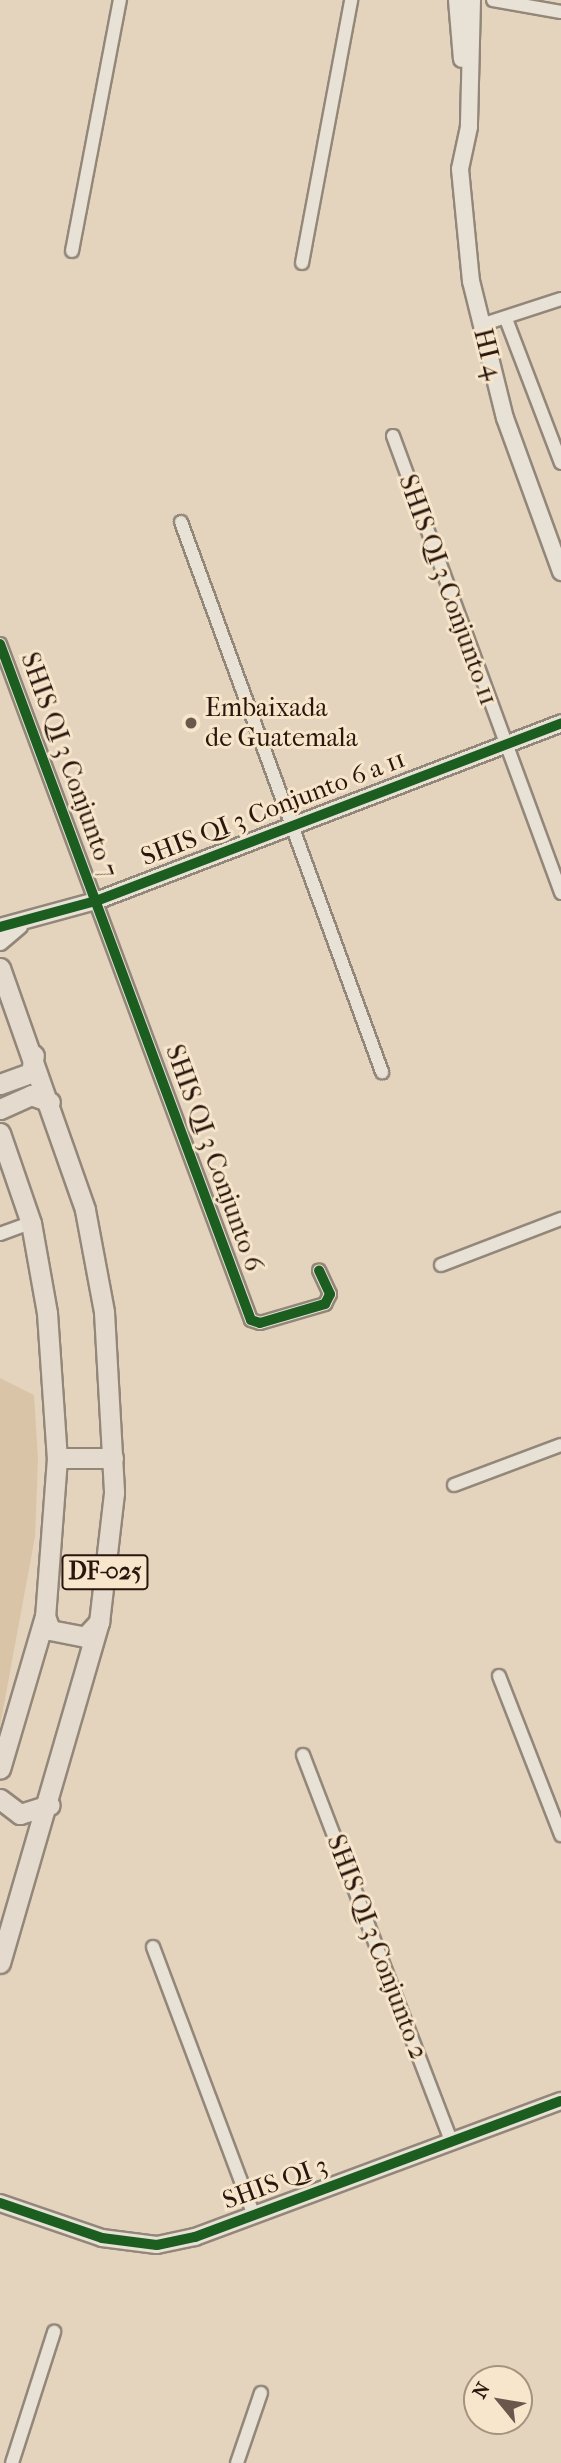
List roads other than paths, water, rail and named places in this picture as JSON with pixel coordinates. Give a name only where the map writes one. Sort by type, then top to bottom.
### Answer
[{"type":"main road","name":"DF-025","points":[[0,968],[34,1055],[85,1210],[102,1300],[113,1458],[99,1622],[50,1805],[2,1944]]},
{"type":"main road","points":[[0,1084],[31,1073],[34,1055]]},
{"type":"main road","points":[[0,1109],[31,1095],[50,1102]]},
{"type":"main road","name":"DF-025","points":[[0,1133],[31,1223],[47,1313],[57,1458],[45,1616],[0,1769]]},
{"type":"main road","points":[[57,1458],[113,1458]]},
{"type":"main road","points":[[45,1616],[50,1630],[85,1637],[99,1622]]},
{"type":"main road","points":[[0,1799],[20,1814],[50,1805]]},
{"type":"main road","points":[[0,1816],[29,1827],[38,1842]]},
{"type":"street","points":[[72,251],[120,0]]},
{"type":"street","points":[[302,263],[351,0]]},
{"type":"street","points":[[459,0],[471,0]]},
{"type":"street","name":"HI 4","points":[[459,0],[469,127]]},
{"type":"street","name":"HI 4","points":[[471,0],[469,127],[460,169],[481,325],[505,418],[561,572]]},
{"type":"street","points":[[493,0],[561,12]]},
{"type":"street","points":[[481,325],[561,299]]},
{"type":"street","points":[[506,319],[561,463]]},
{"type":"street","name":"SHIS QI 3 Conjunto 11","points":[[393,436],[561,893]]},
{"type":"street","points":[[181,522],[289,827],[382,1072]]},
{"type":"street","name":"SHIS QI 3 Conjunto 7","points":[[0,644],[96,901]]},
{"type":"street","name":"SHIS QI 3 Conjunto 6 a 11","points":[[0,927],[19,926],[96,901],[561,723]]},
{"type":"street","name":"SHIS QI 3 Conjunto 6","points":[[96,901],[251,1320],[260,1324],[325,1304],[330,1294],[319,1270]]},
{"type":"street","name":"SHIS QI 3 Conjunto 6 a 11","points":[[0,942],[19,926]]},
{"type":"street","points":[[442,1265],[561,1219]]},
{"type":"street","points":[[0,1234],[31,1223]]},
{"type":"street","points":[[454,1485],[561,1445]]},
{"type":"street","points":[[499,1676],[561,1835]]},
{"type":"street","name":"SHIS QI 3 Conjunto 2","points":[[303,1755],[451,2140]]},
{"type":"street","points":[[153,1947],[254,2215]]},
{"type":"street","name":"SHIS QI 3","points":[[0,2203],[128,2244],[195,2237],[561,2101]]},
{"type":"street","points":[[12,2463],[54,2332]]},
{"type":"street","points":[[237,2463],[261,2393]]},
{"type":"place","name":"Embaixada de Guatemala","points":[[191,723]]}]
